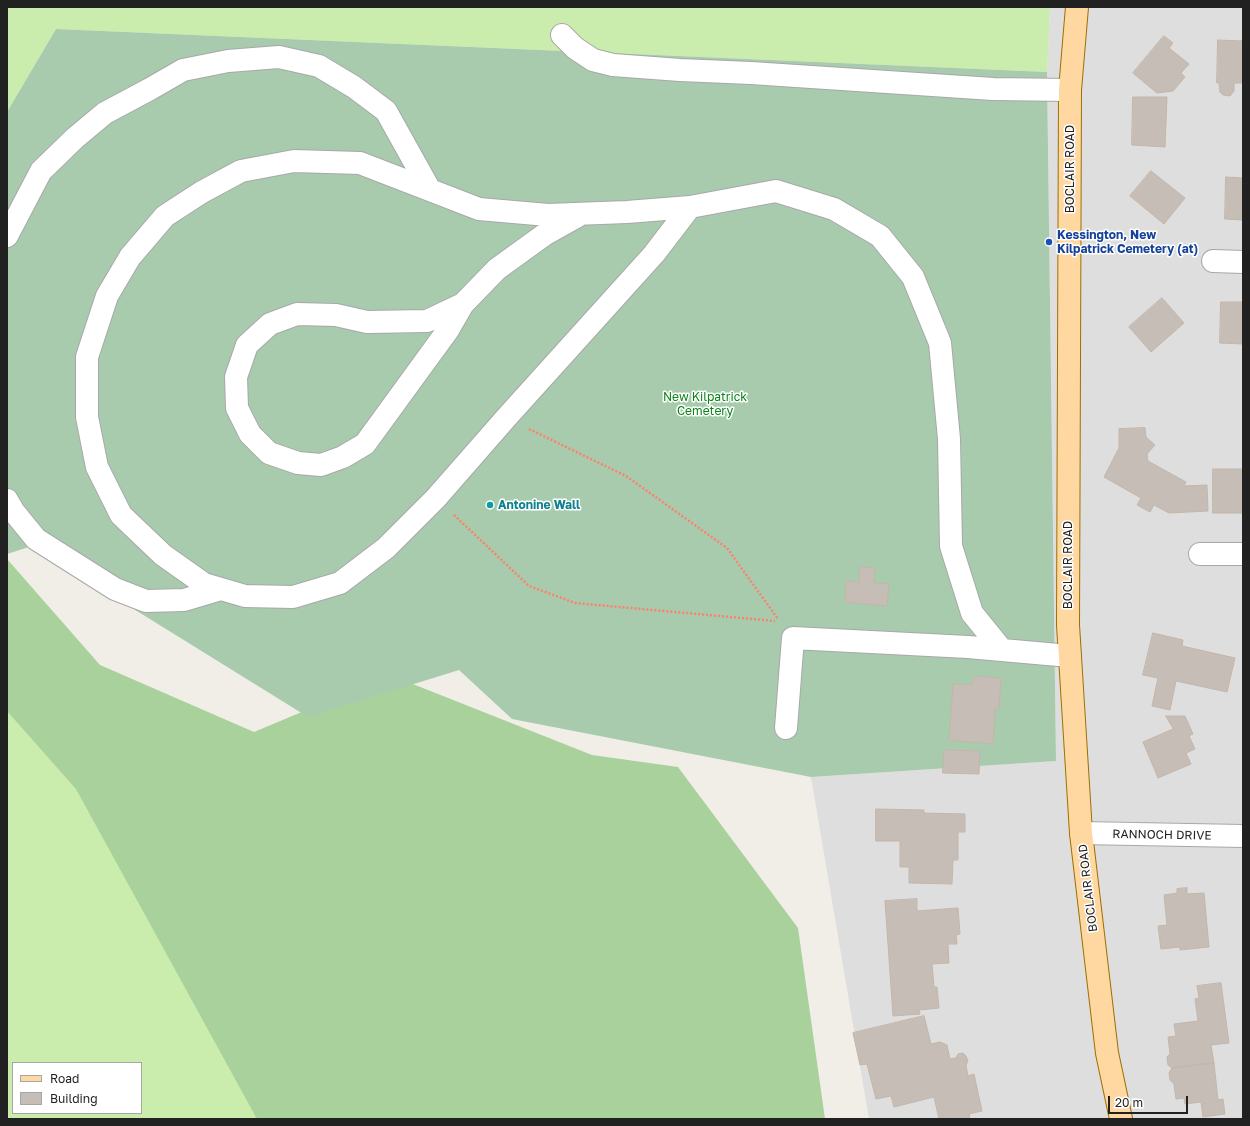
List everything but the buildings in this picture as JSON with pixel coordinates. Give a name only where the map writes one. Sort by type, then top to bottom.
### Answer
[{"type":"main road","name":"BOCLAIR ROAD","points":[[1077,7],[1070,90],[1068,625],[1081,833],[1107,1053],[1121,1119]]},
{"type":"street","points":[[562,35],[575,48],[593,60],[613,65],[993,90],[1070,90]]},
{"type":"street","points":[[7,236],[41,171],[75,138],[105,113],[183,70],[228,61],[279,57],[319,66],[354,87],[386,111],[430,190]]},
{"type":"street","points":[[690,207],[654,254],[436,498],[386,548],[340,583],[293,598],[245,596],[204,584],[162,554],[121,514],[97,467],[87,417],[87,357],[107,296],[130,257],[165,216],[202,192],[241,171],[294,161],[360,162],[478,209],[548,215],[627,212],[690,207],[776,191],[834,209],[880,236],[913,277],[940,343],[949,439],[951,546],[972,613],[1002,650]]},
{"type":"street","points":[[463,304],[426,321],[367,322],[336,315],[297,314],[270,324],[247,345],[236,377],[237,408],[250,434],[269,453],[298,463],[321,465],[343,457],[365,444],[448,330],[463,304],[497,269],[544,235],[583,214]]},
{"type":"street","points":[[1213,261],[1243,262]]},
{"type":"street","points":[[7,500],[14,512],[36,539],[115,589],[146,601],[184,600],[221,589]]},
{"type":"street","points":[[1200,554],[1243,554]]},
{"type":"street","points":[[786,728],[793,638],[968,647],[1070,656]]},
{"type":"street","name":"RANNOCH DRIVE","points":[[1081,833],[1243,836]]},
{"type":"path","points":[[436,498],[529,586],[575,603],[780,621],[727,548],[626,476],[506,418]]},
{"type":"shaded area","points":[[1050,7],[1243,7],[1243,1119],[869,1119],[811,777],[1056,761],[1047,72]]},
{"type":"green space","points":[[7,7],[1050,7],[1047,72],[56,29],[7,112]]},
{"type":"green space","name":"New Kilpatrick Cemetery","points":[[56,29],[1047,72],[1056,761],[811,777],[512,719],[459,670],[308,717],[32,546],[7,554],[7,112]]},
{"type":"green space","points":[[7,559],[100,665],[254,732],[390,675],[592,755],[678,767],[798,928],[825,1119],[257,1119],[76,789],[7,711]]},
{"type":"green space","points":[[7,576],[259,1119],[7,1119]]},
{"type":"place","name":"Kessington, New Kilpatrick Cemetery (at)","points":[[1049,242]]},
{"type":"place","name":"Antonine Wall","points":[[490,505]]}]
